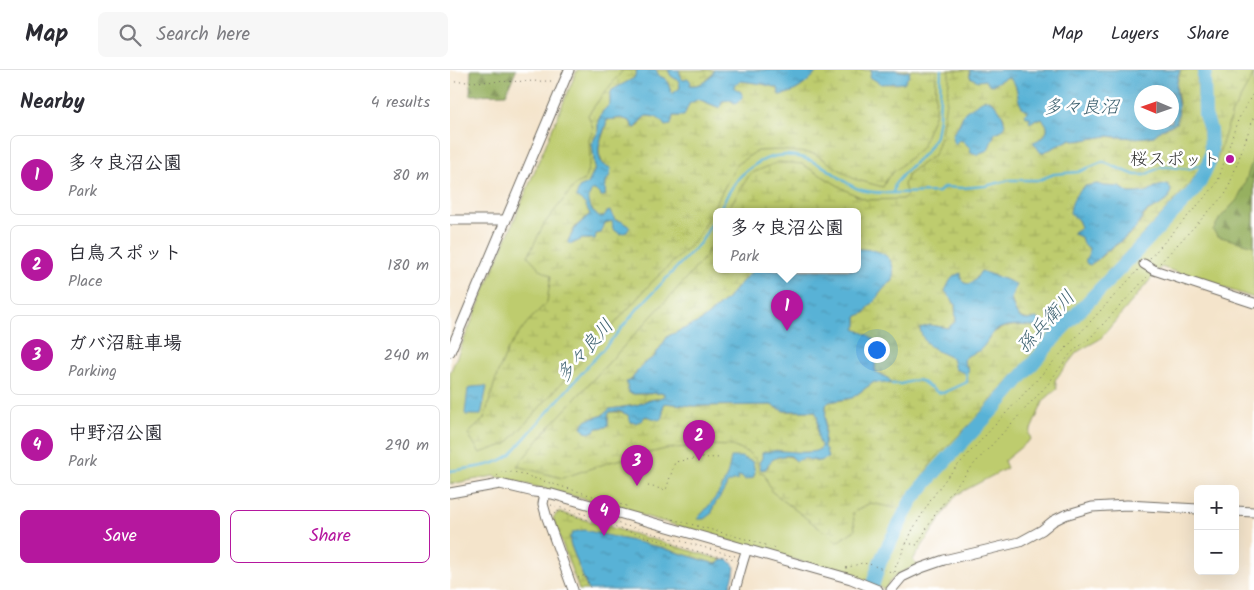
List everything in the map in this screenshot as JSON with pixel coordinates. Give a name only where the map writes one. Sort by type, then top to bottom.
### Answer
[{"type":"street","points":[[450,352],[569,70]]},
{"type":"street","points":[[450,220],[506,220]]},
{"type":"street","points":[[1144,264],[1154,270],[1254,303]]},
{"type":"street","points":[[450,492],[500,484],[545,493],[638,517],[851,579],[878,590]]},
{"type":"street","points":[[545,493],[543,504],[547,518],[573,590]]},
{"type":"street","points":[[891,590],[902,577],[922,568],[944,560],[1020,542],[1065,515],[1092,507],[1127,505],[1194,509]]},
{"type":"street","points":[[1239,511],[1254,512]]},
{"type":"street","points":[[735,590],[741,572],[740,559],[747,549]]},
{"type":"path","points":[[450,82],[564,81]]},
{"type":"path","points":[[842,569],[862,563],[895,574],[895,568],[912,529],[948,476],[1214,187],[1218,181],[1236,125],[1254,92]]},
{"type":"path","points":[[906,543],[917,545],[936,513],[955,487],[1048,384],[1071,353],[1090,338],[1227,192],[1254,116]]},
{"type":"path","points":[[1065,348],[1071,353]]},
{"type":"path","points":[[648,486],[666,490],[675,462],[700,458],[720,458]]},
{"type":"path","points":[[495,477],[501,472],[514,472],[635,508]]},
{"type":"path","points":[[543,504],[556,506],[740,559]]},
{"type":"path","points":[[551,517],[557,511],[710,555],[740,559]]},
{"type":"path","points":[[667,517],[777,549]]},
{"type":"path","points":[[578,578],[585,575],[591,590]]},
{"type":"green space","points":[[471,70],[516,70],[506,94],[470,95]]},
{"type":"green space","points":[[577,70],[1254,70],[1254,298],[1161,267],[1100,339],[1077,352],[1055,380],[1057,389],[1044,400],[1029,434],[1031,439],[1004,461],[1007,468],[956,495],[913,560],[918,565],[895,576],[886,588],[884,589],[862,579],[588,500],[494,476],[450,484],[450,373]]},
{"type":"green space","points":[[623,70],[637,70],[634,78],[610,95],[610,104],[603,111],[598,121],[598,132],[592,143],[595,169],[588,184],[579,188],[590,214],[575,227],[568,241],[572,244],[582,239],[591,239],[596,234],[601,233],[604,223],[612,221],[629,227],[615,220],[610,211],[599,218],[588,203],[592,190],[605,196],[606,182],[610,175],[599,153],[600,142],[607,120],[621,118],[630,121],[633,127],[639,126],[642,119],[646,116],[663,118],[680,116],[689,104],[698,99],[720,108],[722,101],[730,99],[736,104],[741,92],[732,87],[741,81],[778,88],[779,95],[791,92],[801,86],[819,70],[905,72],[894,70],[936,70],[935,113],[921,148],[888,177],[883,187],[854,179],[815,154],[780,150],[757,151],[737,164],[696,240],[652,282],[507,444],[480,453],[468,434],[484,419],[497,375],[508,349],[526,324],[547,302],[551,276],[541,270],[528,256],[544,224],[575,185],[585,179],[590,161],[589,139],[593,128],[588,115]]},
{"type":"green space","points":[[656,70],[668,70],[671,76],[679,81],[680,88],[672,94],[666,79],[659,76]]},
{"type":"green space","points":[[679,70],[714,70],[705,81],[694,86],[681,79]]},
{"type":"green space","points":[[949,70],[970,70],[970,77],[998,82],[1009,77],[1013,79],[1018,97],[1029,111],[1032,122],[1036,119],[1042,119],[1047,127],[1044,136],[1033,143],[1071,139],[1077,141],[1107,136],[1154,135],[1161,130],[1179,130],[1179,85],[1176,85],[1180,70],[1199,70],[1197,78],[1199,112],[1206,150],[1201,168],[1164,212],[1083,298],[973,421],[933,461],[900,509],[870,503],[853,513],[855,530],[837,542],[771,491],[764,473],[759,472],[756,460],[749,453],[732,446],[707,445],[666,449],[610,462],[562,478],[517,466],[549,427],[687,278],[705,257],[713,240],[713,273],[750,273],[725,301],[701,321],[668,336],[654,357],[643,364],[637,371],[632,379],[634,394],[664,393],[665,396],[637,405],[610,409],[601,416],[590,419],[590,433],[608,425],[609,412],[643,417],[663,417],[665,403],[693,406],[771,405],[784,411],[815,411],[819,417],[817,428],[822,447],[819,451],[793,453],[776,450],[762,458],[759,463],[761,470],[768,467],[768,463],[771,461],[782,456],[793,458],[796,461],[806,458],[817,462],[824,447],[826,405],[829,402],[852,398],[874,382],[891,383],[889,379],[875,371],[875,363],[879,356],[868,335],[855,329],[857,316],[872,304],[885,286],[893,281],[872,250],[861,249],[861,208],[729,208],[750,174],[778,162],[802,164],[849,192],[867,200],[902,199],[907,195],[904,185],[908,174],[934,155],[941,134]],"holes":[[[990,100],[1004,118],[1002,130],[995,133],[991,141],[970,148],[963,141],[959,140],[955,144],[953,142],[954,135],[965,113],[980,103]],[[1097,184],[1120,187],[1129,193],[1137,193],[1147,192],[1155,187],[1168,184],[1157,207],[1148,212],[1131,233],[1097,260],[1086,259],[1089,248],[1083,244],[1082,237],[1074,234],[1081,227],[1078,220],[1080,192],[1085,186]],[[981,271],[1015,285],[1011,299],[1017,315],[1029,320],[1033,318],[1042,327],[1024,325],[1002,328],[993,333],[989,339],[966,357],[964,362],[968,368],[955,369],[952,358],[930,325],[948,328],[956,321],[955,304],[945,291],[961,273],[961,279],[964,283],[970,284]]]},
{"type":"green space","points":[[1212,70],[1254,70],[1254,74],[1232,113],[1215,165],[1215,133],[1209,116],[1208,86]]},
{"type":"green space","points":[[1254,155],[1254,246],[1217,236],[1213,230],[1220,218],[1237,200]]},
{"type":"green space","points":[[558,512],[723,560],[716,564],[659,547],[570,543],[588,590],[579,590],[553,518]]},
{"type":"water","points":[[637,70],[656,70],[659,76],[666,79],[672,94],[680,88],[679,81],[671,76],[668,70],[679,70],[681,79],[685,80],[688,78],[691,82],[690,85],[698,85],[705,82],[714,70],[819,70],[796,90],[779,95],[778,88],[741,81],[733,87],[741,92],[743,97],[736,104],[730,100],[722,101],[720,108],[698,99],[689,104],[684,116],[673,116],[671,125],[665,126],[659,119],[649,116],[642,119],[636,128],[633,127],[630,121],[621,118],[607,120],[599,152],[602,164],[611,168],[610,175],[606,182],[605,196],[601,196],[595,190],[592,190],[588,203],[599,217],[603,217],[610,211],[615,220],[621,221],[630,227],[627,232],[620,234],[613,229],[612,221],[605,223],[601,233],[596,234],[595,239],[582,239],[572,244],[568,243],[576,227],[590,214],[585,204],[576,197],[579,188],[588,184],[595,169],[592,143],[598,132],[598,121],[603,111],[610,104],[612,90],[634,78]]},
{"type":"water","points":[[871,70],[910,71],[904,83],[881,84],[870,77]]},
{"type":"water","name":"多々良沼","points":[[970,70],[1180,70],[1176,85],[1134,85],[1134,130],[1161,130],[1154,136],[1133,138],[1107,136],[1077,141],[1071,139],[1041,153],[1033,142],[1044,136],[1047,126],[1042,119],[1036,119],[1030,123],[1030,117],[1026,117],[1025,114],[1028,111],[1021,105],[1012,80],[1008,77],[992,85],[988,84],[985,80],[978,81],[970,77]]},
{"type":"water","points":[[985,99],[993,103],[999,110],[1005,126],[1002,130],[995,133],[988,150],[978,155],[971,152],[970,148],[963,141],[959,140],[955,144],[952,136],[965,112]]},
{"type":"water","points":[[1097,184],[1120,187],[1129,193],[1147,192],[1155,187],[1168,184],[1171,190],[1169,199],[1144,214],[1136,228],[1090,265],[1086,261],[1089,248],[1083,244],[1081,237],[1073,232],[1081,227],[1078,220],[1070,213],[1072,202],[1078,192],[1085,186]]},
{"type":"water","points":[[861,249],[879,252],[891,262],[893,281],[884,288],[865,313],[857,316],[855,329],[868,335],[879,344],[879,356],[875,363],[875,371],[889,379],[892,384],[874,382],[852,398],[829,402],[826,405],[824,447],[828,458],[819,461],[805,459],[796,461],[791,456],[783,456],[776,458],[766,469],[761,470],[759,463],[762,453],[769,451],[811,452],[822,447],[818,437],[818,419],[815,411],[784,411],[771,405],[693,406],[665,403],[663,417],[659,420],[646,416],[643,420],[635,423],[631,422],[628,415],[619,411],[610,412],[606,427],[598,428],[590,433],[585,432],[582,427],[584,422],[601,416],[610,409],[637,405],[664,396],[664,393],[629,393],[626,382],[632,379],[643,364],[654,357],[668,336],[701,321],[725,301],[749,274],[861,273]]},
{"type":"water","points":[[981,271],[1016,285],[1011,299],[1016,313],[1024,319],[1037,318],[1041,322],[1042,327],[1016,325],[997,330],[980,350],[965,359],[964,362],[969,371],[964,373],[955,369],[952,358],[932,348],[924,340],[920,328],[930,325],[948,328],[956,321],[955,304],[945,291],[948,285],[953,277],[961,273],[961,279],[964,283],[970,284]]},
{"type":"water","points":[[487,387],[481,415],[466,415],[468,389]]},
{"type":"water","points":[[731,457],[741,457],[753,462],[755,473],[753,478],[745,480],[743,477],[738,476],[738,480],[727,484],[724,492],[714,505],[712,513],[704,519],[697,519],[720,491],[727,476]]},
{"type":"water","points":[[584,530],[659,547],[716,564],[723,560],[729,560],[735,567],[729,590],[588,590],[570,543],[570,537],[573,532]]},
{"type":"waterway","name":"多々良川","points":[[720,208],[732,187],[743,174],[757,163],[775,156],[784,155],[802,158],[825,167],[856,188],[874,192],[893,193],[895,184],[926,152],[936,136],[939,118],[941,70]]},
{"type":"waterway","name":"孫兵衛川","points":[[871,590],[880,562],[911,501],[935,472],[1000,402],[1062,329],[1192,193],[1200,182],[1209,162],[1211,150],[1210,129],[1205,115],[1204,76],[1206,70]]},
{"type":"waterway","points":[[893,193],[939,192],[944,187],[961,188],[985,186],[1010,180],[1039,180],[1054,174],[1078,172],[1103,162],[1135,175],[1145,175],[1161,167],[1188,169],[1209,162]]},
{"type":"waterway","name":"多々良川","points":[[450,471],[474,468],[497,462],[511,454],[640,306],[701,242],[713,221]]},
{"type":"waterway","points":[[1038,323],[1054,322],[1062,329]]},
{"type":"waterway","points":[[892,384],[916,380],[921,381],[937,392],[943,393],[967,382],[965,371]]},
{"type":"place","name":"桜スポット","points":[[1230,159]]},
{"type":"place","name":"多々良沼公園","points":[[787,331]]},
{"type":"place","name":"白鳥スポット","points":[[699,461]]},
{"type":"place","name":"ガバ沼駐車場","points":[[637,486]]},
{"type":"place","name":"中野沼公園","points":[[604,536]]}]
